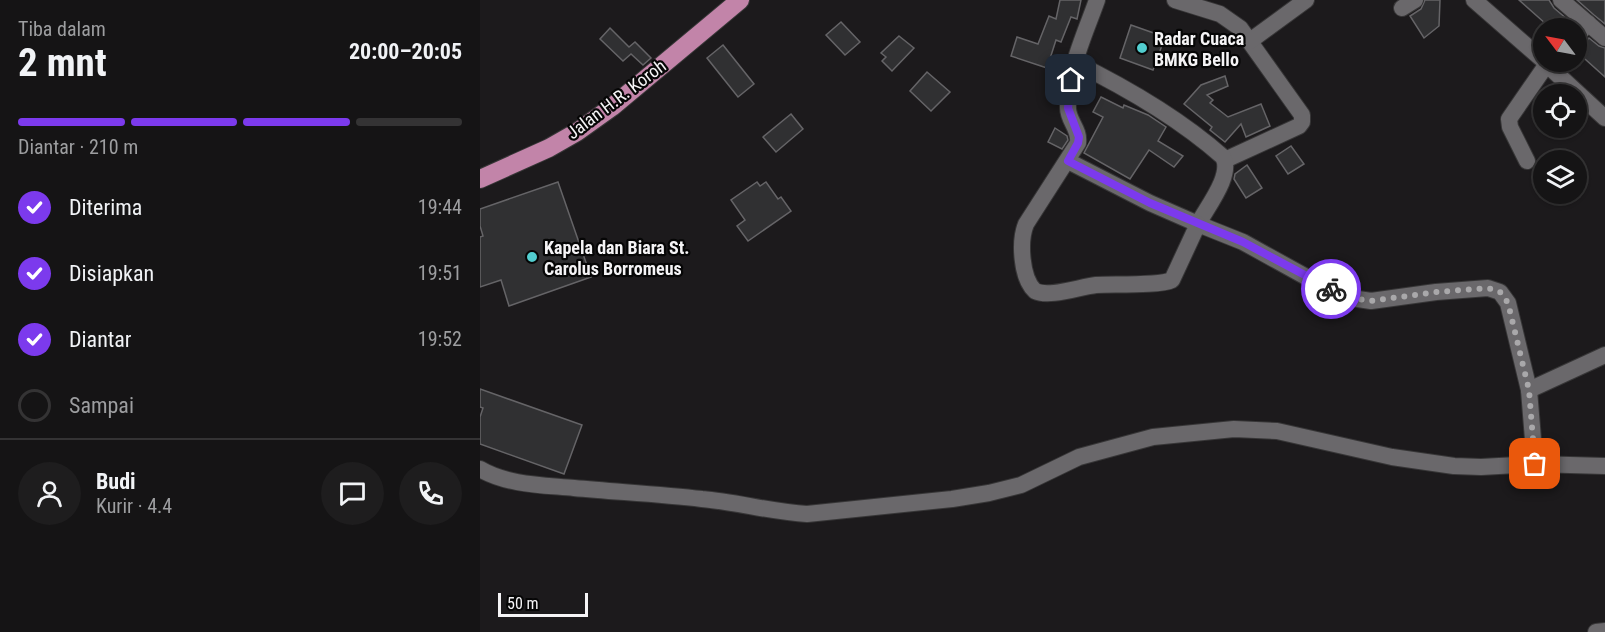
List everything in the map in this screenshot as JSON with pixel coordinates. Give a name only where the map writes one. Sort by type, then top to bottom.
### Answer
[{"type":"main road","name":"Jalan H.R. Koroh","points":[[480,179],[549,148],[577,132],[612,106],[740,0]]},
{"type":"street","points":[[1074,62],[1180,122],[1225,160],[1225,175],[1170,282],[1093,285],[1045,294],[1035,291],[1028,283],[1021,247],[1022,236],[1026,224],[1068,161],[1078,140],[1078,133],[1070,119],[1068,98],[1074,62],[1097,0]]},
{"type":"street","points":[[1175,0],[1220,14],[1239,28],[1298,107],[1303,119],[1299,126],[1225,160]]},
{"type":"street","points":[[1250,41],[1306,0]]},
{"type":"street","points":[[1474,0],[1533,50]]},
{"type":"street","points":[[1561,0],[1605,38]]},
{"type":"street","points":[[1527,161],[1510,127],[1509,119],[1542,72]]},
{"type":"street","points":[[1557,72],[1605,118]]},
{"type":"street","points":[[1068,161],[1140,198],[1243,242],[1319,284],[1358,299],[1371,301],[1436,292],[1488,288],[1497,290],[1508,303],[1529,390],[1535,464]]},
{"type":"street","points":[[1529,390],[1605,355]]},
{"type":"street","points":[[480,470],[499,478],[549,486],[702,499],[744,504],[784,513],[807,514],[952,500],[1001,491],[1046,474],[1079,457],[1153,437],[1234,429],[1277,431],[1392,457],[1454,466],[1535,464],[1605,466]]},
{"type":"street","points":[[1596,632],[1605,631]]},
{"type":"building","points":[[1060,0],[1081,0],[1077,19],[1071,17],[1061,42],[1056,40],[1047,68],[1011,56],[1017,37],[1038,44],[1049,16],[1056,19]]},
{"type":"building","points":[[1425,0],[1440,0],[1439,26],[1424,38],[1410,16],[1421,9]]},
{"type":"building","points":[[1519,0],[1549,0],[1554,8],[1566,18],[1539,18]]},
{"type":"building","points":[[1577,0],[1605,0],[1605,24],[1594,15]]},
{"type":"building","points":[[841,22],[860,42],[845,55],[826,35]]},
{"type":"building","name":"Radar Cuaca BMKG Bello","points":[[1131,25],[1165,37],[1153,70],[1120,58]]},
{"type":"building","points":[[610,28],[629,47],[635,42],[651,58],[643,65],[631,54],[623,61],[600,39]]},
{"type":"building","points":[[899,36],[914,48],[892,71],[882,61],[886,57],[881,53]]},
{"type":"building","points":[[1589,38],[1605,48],[1605,77],[1587,61]]},
{"type":"building","points":[[723,45],[754,84],[738,97],[707,58]]},
{"type":"building","points":[[927,72],[950,92],[931,111],[910,91]]},
{"type":"building","points":[[1225,76],[1228,86],[1207,95],[1213,100],[1210,103],[1228,117],[1261,104],[1270,126],[1246,137],[1241,124],[1225,142],[1210,130],[1212,127],[1184,104],[1201,85]]},
{"type":"building","points":[[1101,97],[1123,108],[1124,105],[1148,115],[1166,127],[1158,141],[1183,156],[1174,167],[1149,150],[1130,179],[1084,153],[1103,117],[1093,112]]},
{"type":"building","points":[[791,114],[803,129],[776,152],[763,137]]},
{"type":"building","points":[[1055,128],[1067,136],[1068,140],[1062,149],[1048,142]]},
{"type":"building","points":[[1291,146],[1304,164],[1288,174],[1276,156]]},
{"type":"building","points":[[1247,165],[1262,188],[1246,198],[1234,179],[1235,174]]},
{"type":"building","name":"Kapela dan Biara St. Carolus Borromeus","points":[[558,182],[591,277],[509,306],[501,280],[480,287],[480,237],[483,236],[480,226],[480,209]]},
{"type":"building","points":[[757,182],[760,186],[766,182],[778,199],[781,197],[791,211],[748,241],[737,226],[745,220],[731,200]]},
{"type":"building","points":[[480,389],[582,425],[564,474],[480,444],[480,417],[483,408],[480,407]]},
{"type":"way so far","points":[[1331,289],[1358,299],[1371,301],[1488,288],[1497,290],[1503,295],[1508,303],[1529,390],[1535,464]]},
{"type":"place","name":"Radar Cuaca BMKG Bello","points":[[1142,48]]},
{"type":"place","name":"Kapela dan Biara St. Carolus Borromeus","points":[[532,257]]},
{"type":"route","points":[[1071,80],[1068,108],[1070,119],[1079,137],[1068,161],[1150,203],[1243,242],[1331,289]]}]
